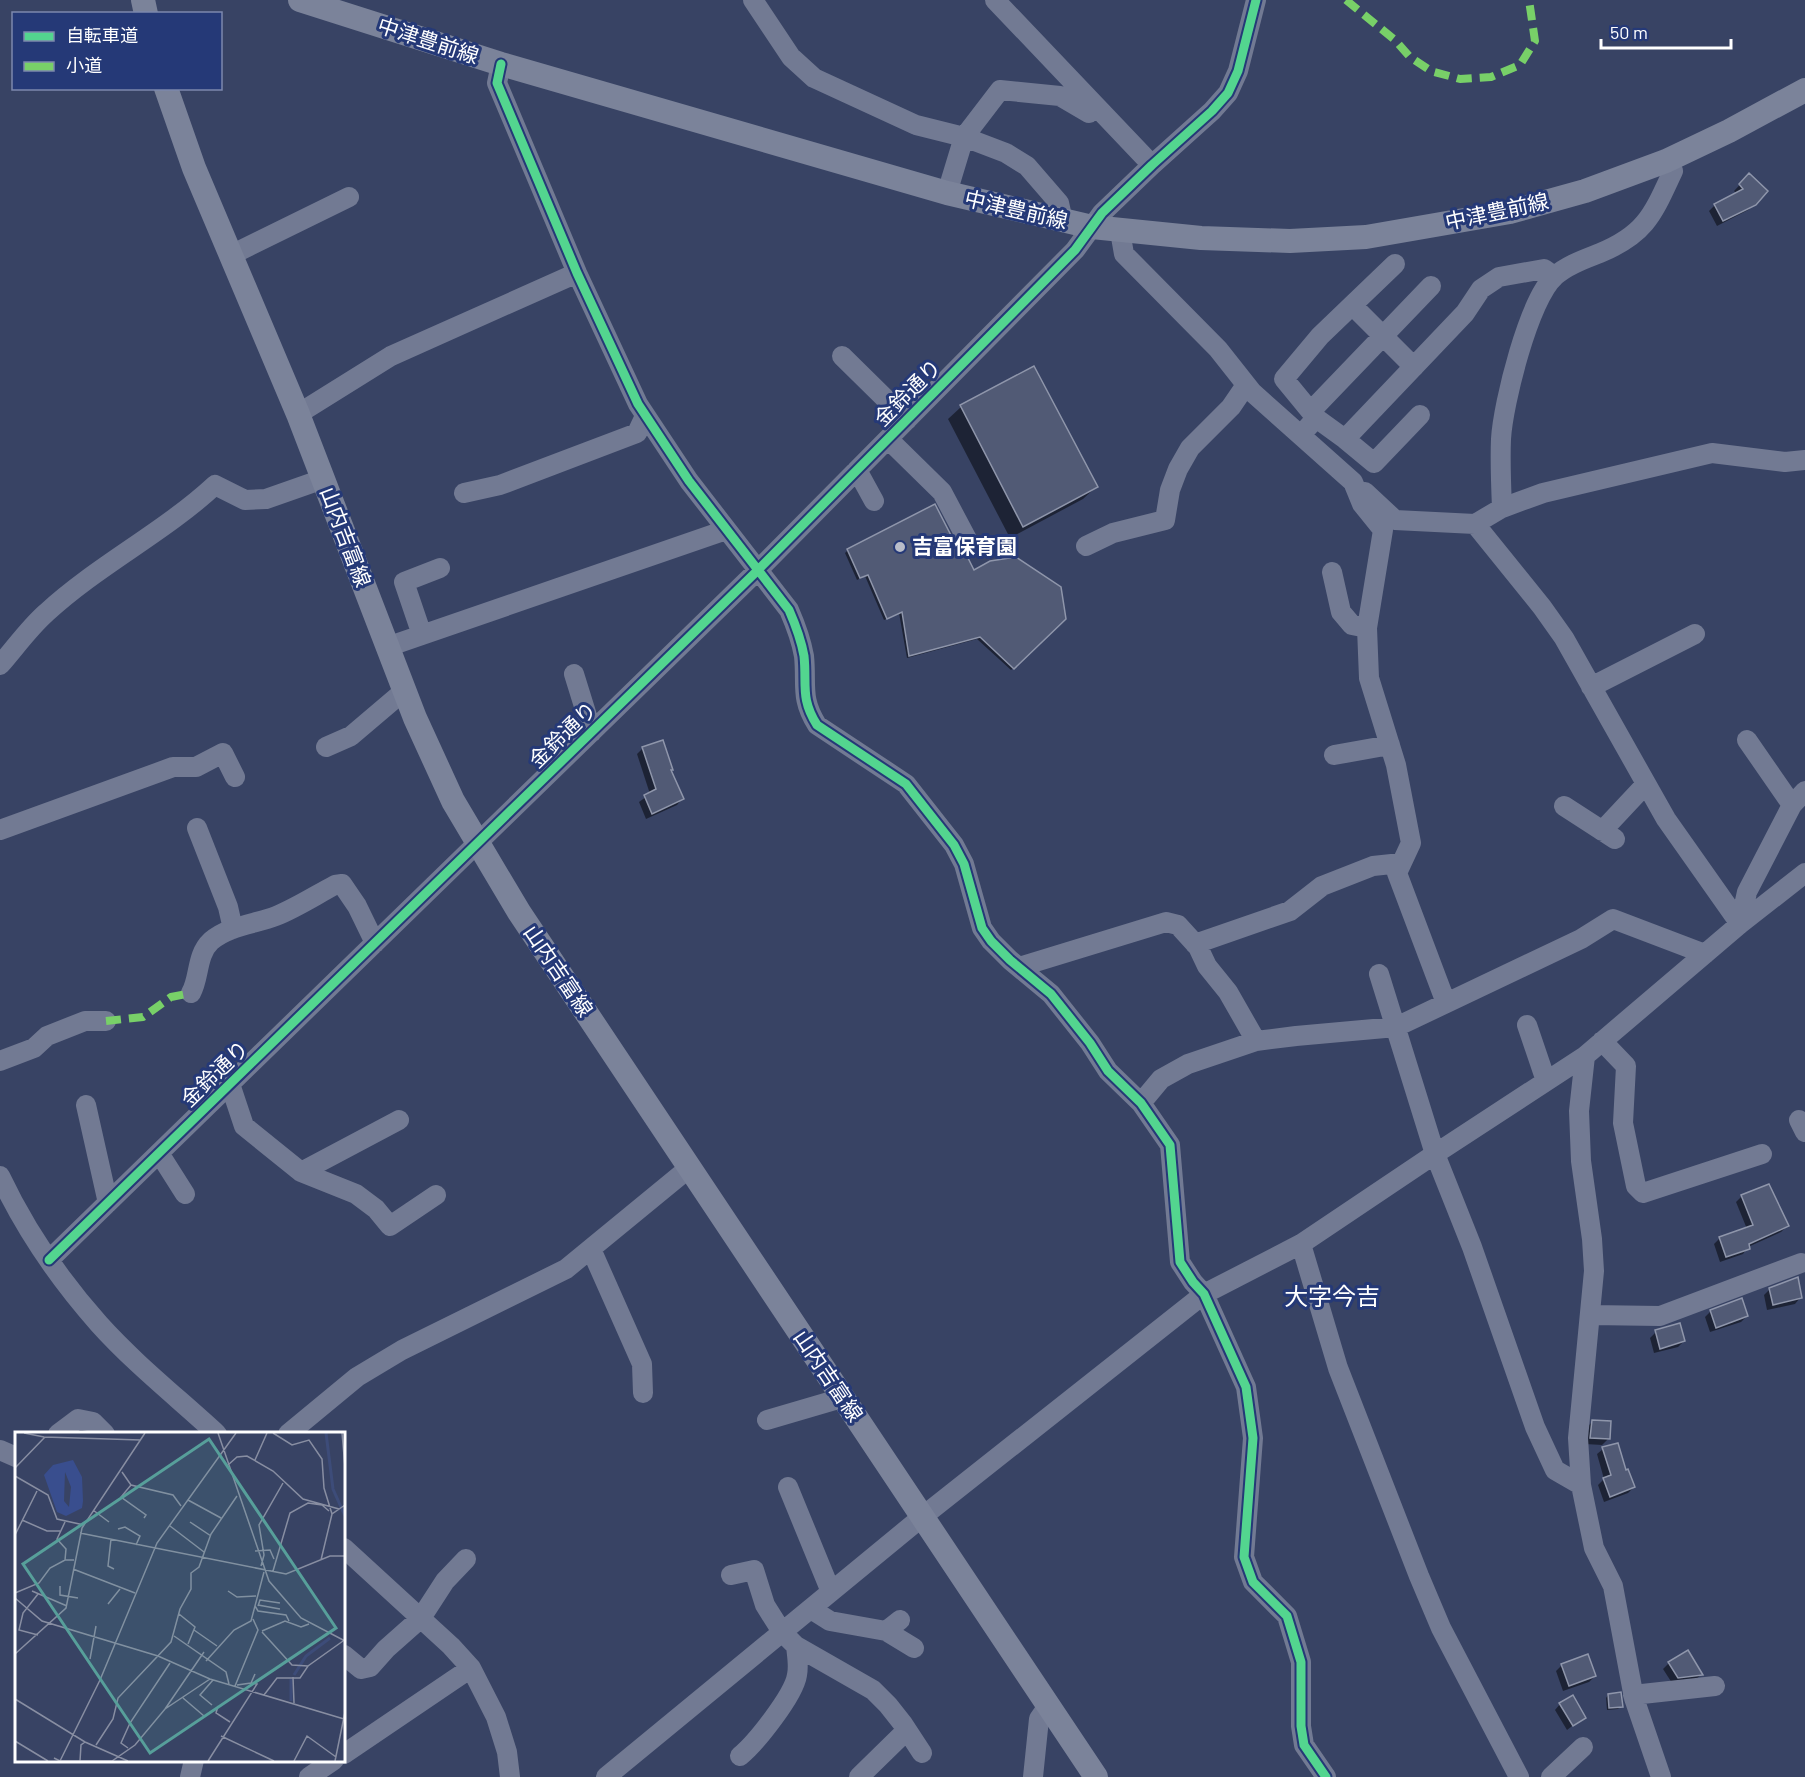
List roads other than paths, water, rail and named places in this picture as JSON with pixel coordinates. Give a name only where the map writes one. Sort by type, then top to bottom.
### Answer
[{"type":"main road","name":"中津豊前線","points":[[300,0],[501,64],[947,193],[1092,227],[1201,238],[1290,241],[1366,237],[1510,212],[1585,191],[1666,161],[1729,131],[1805,90]]},
{"type":"main road","name":"山内吉富線","points":[[167,90],[194,168],[298,414],[404,690],[453,801],[519,912],[1096,1777]]},
{"type":"street","points":[[753,0],[791,57],[814,78],[916,125],[964,138],[1006,153],[1028,166],[1059,203],[1063,221]]},
{"type":"street","points":[[995,0],[1152,165]]},
{"type":"street","name":"金鈴通り","points":[[49,1260],[757,571],[1075,250],[1102,213],[1212,111],[1228,93],[1238,70],[1256,0]]},
{"type":"street","points":[[501,64],[497,83],[577,273],[645,416],[682,472],[789,610],[799,632],[804,657],[805,699],[808,711],[817,725],[906,784],[954,845],[964,864],[982,928],[1018,967],[1051,994],[1090,1042],[1108,1071],[1141,1102],[1170,1145],[1180,1262],[1204,1294],[1246,1387],[1253,1438],[1244,1557],[1253,1582],[1287,1616],[1301,1662],[1301,1726],[1304,1745],[1326,1777]]},
{"type":"street","points":[[947,193],[964,138],[1000,90],[1060,96],[1089,113],[1095,106]]},
{"type":"street","points":[[1502,508],[1501,438],[1506,406],[1516,362],[1535,306],[1554,276],[1574,264],[1621,244],[1644,226],[1673,171],[1666,161]]},
{"type":"street","points":[[231,255],[350,196]]},
{"type":"street","points":[[1120,231],[1124,254],[1218,349],[1246,385],[1395,520],[1474,524],[1502,508],[1543,493],[1712,453],[1785,462],[1805,460]]},
{"type":"street","points":[[1395,264],[1320,336],[1284,379],[1313,414],[1374,463],[1420,415]]},
{"type":"street","points":[[1345,440],[1465,313],[1481,289],[1499,277],[1544,269],[1554,276]]},
{"type":"street","points":[[298,414],[391,356],[577,273]]},
{"type":"street","points":[[1301,435],[1313,414],[1431,286]]},
{"type":"street","points":[[1352,305],[1414,367]]},
{"type":"street","points":[[842,356],[907,420]]},
{"type":"street","points":[[1086,546],[1113,533],[1165,520],[1170,490],[1178,469],[1190,448],[1231,407],[1246,385]]},
{"type":"street","points":[[464,493],[500,486],[637,433],[645,416]]},
{"type":"street","points":[[888,439],[942,492],[969,543]]},
{"type":"street","points":[[857,470],[874,501]]},
{"type":"street","points":[[0,665],[44,614],[81,584],[197,502],[215,485],[245,500],[266,500],[323,479]]},
{"type":"street","points":[[1353,482],[1362,504],[1383,530],[1367,628],[1369,678],[1396,765],[1411,843],[1397,873],[1446,1003]]},
{"type":"street","points":[[1474,524],[1564,639],[1666,819],[1740,924]]},
{"type":"street","points":[[387,647],[726,530]]},
{"type":"street","points":[[422,635],[404,582],[440,568]]},
{"type":"street","points":[[1332,572],[1341,612],[1352,625],[1367,628]]},
{"type":"street","points":[[1592,687],[1695,634]]},
{"type":"street","points":[[574,674],[592,732]]},
{"type":"street","points":[[326,747],[351,736],[404,690]]},
{"type":"street","points":[[1740,924],[1747,892],[1799,798],[1747,740]]},
{"type":"street","points":[[1334,755],[1390,745]]},
{"type":"street","points":[[0,830],[173,767],[196,767],[223,753],[235,777]]},
{"type":"street","points":[[1564,806],[1609,835],[1646,784]]},
{"type":"street","points":[[197,828],[228,907],[233,929]]},
{"type":"street","points":[[1195,944],[1290,911],[1322,886],[1373,866],[1401,863]]},
{"type":"street","points":[[606,1777],[922,1517],[1204,1294],[1301,1245],[1585,1056],[1740,924],[1805,873]]},
{"type":"street","points":[[191,993],[197,982],[198,964],[210,941],[233,929],[277,915],[335,885],[342,884],[357,906],[375,943]]},
{"type":"street","points":[[1141,1102],[1161,1079],[1188,1064],[1256,1041],[1296,1035],[1396,1027],[1581,939],[1613,919],[1705,954]]},
{"type":"street","points":[[1018,967],[1166,922],[1178,926],[1195,944],[1207,966],[1228,992],[1256,1041]]},
{"type":"street","points":[[1379,974],[1435,1154],[1472,1246],[1535,1427],[1555,1470],[1581,1485]]},
{"type":"street","points":[[0,1061],[34,1048],[47,1036],[85,1021],[106,1021]]},
{"type":"street","points":[[1527,1025],[1546,1081]]},
{"type":"street","points":[[1602,1041],[1626,1066],[1623,1123],[1636,1186],[1644,1193],[1762,1154]]},
{"type":"street","points":[[1585,1056],[1579,1111],[1581,1161],[1594,1271],[1578,1438],[1581,1485],[1594,1548],[1613,1587],[1633,1695],[1661,1777]]},
{"type":"street","points":[[230,1084],[244,1126],[301,1172],[356,1194],[376,1209],[390,1226],[436,1195]]},
{"type":"street","points":[[86,1105],[108,1203]]},
{"type":"street","points":[[301,1172],[399,1120]]},
{"type":"street","points":[[159,1153],[185,1194]]},
{"type":"street","points":[[290,1432],[357,1377],[402,1350],[566,1269],[689,1168]]},
{"type":"street","points":[[0,1176],[5,1202],[89,1312],[204,1429]]},
{"type":"street","points":[[1301,1245],[1338,1368],[1419,1576],[1441,1628],[1519,1777]]},
{"type":"street","points":[[591,1249],[642,1365],[643,1393]]},
{"type":"street","points":[[1591,1315],[1660,1316],[1801,1263]]},
{"type":"street","points":[[767,1420],[842,1398]]},
{"type":"street","points":[[61,1432],[78,1419],[93,1422],[103,1432]]},
{"type":"street","points":[[0,1450],[15,1457]]},
{"type":"street","points":[[788,1487],[831,1592]]},
{"type":"street","points":[[345,1549],[451,1646],[471,1668],[496,1717],[507,1752],[510,1777]]},
{"type":"street","points":[[345,1657],[361,1669],[370,1667],[420,1618],[445,1581],[466,1559]]},
{"type":"street","points":[[731,1575],[754,1569],[765,1605],[782,1632],[796,1646],[873,1690],[888,1705],[922,1753]]},
{"type":"street","points":[[811,1609],[830,1621],[893,1625],[914,1648]]},
{"type":"street","points":[[740,1756],[752,1746],[794,1687],[798,1674],[796,1646]]},
{"type":"street","points":[[345,1753],[471,1668]]},
{"type":"street","points":[[1633,1695],[1715,1686]]},
{"type":"street","points":[[1033,1777],[1039,1719],[1048,1706]]},
{"type":"street","points":[[859,1777],[907,1730]]},
{"type":"street","points":[[1551,1777],[1582,1747]]},
{"type":"street","points":[[190,1777],[194,1762]]},
{"type":"street","points":[[309,1777],[332,1762]]},
{"type":"place","name":"吉富保育園","points":[[900,547]]},
{"type":"district","name":"大字今吉","points":[[1332,1297]]}]
